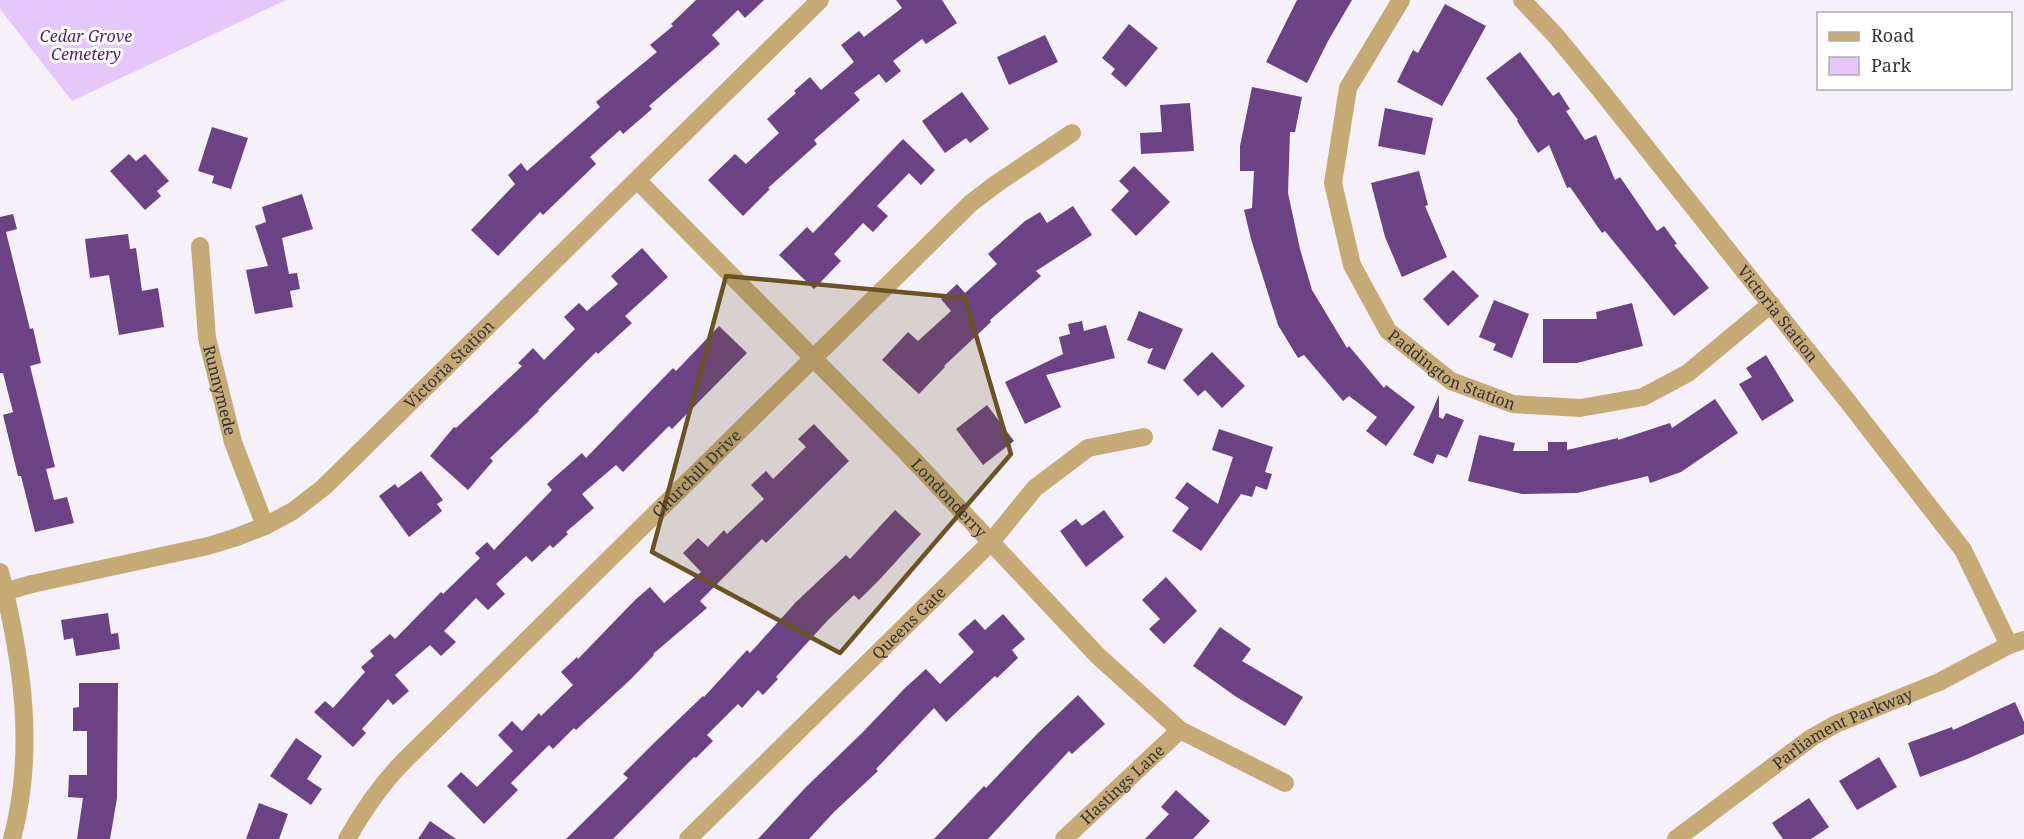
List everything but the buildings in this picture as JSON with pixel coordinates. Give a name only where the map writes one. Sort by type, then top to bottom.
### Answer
[{"type":"street","name":"Victoria Station","points":[[3,593],[32,584],[208,546],[266,526],[293,511],[324,487],[820,0]]},
{"type":"street","name":"Paddington Station","points":[[1401,0],[1348,88],[1333,183],[1352,265],[1388,331],[1451,381],[1513,404],[1580,408],[1643,397],[1688,373],[1771,304]]},
{"type":"street","name":"Victoria Station","points":[[1522,0],[1556,36],[1602,92],[1963,550],[2017,643]]},
{"type":"street","name":"Churchill Drive","points":[[347,839],[381,785],[401,764],[970,203],[1072,133]]},
{"type":"street","name":"Londonderry","points":[[638,181],[907,453],[1098,656],[1180,730],[1285,783]]},
{"type":"street","name":"Runnymede","points":[[200,246],[207,338],[233,442],[266,526]]},
{"type":"street","name":"Queens Gate","points":[[688,839],[991,542],[1035,488],[1088,448],[1144,437]]},
{"type":"street","points":[[0,572],[20,666],[25,725],[21,790],[12,839]]},
{"type":"street","name":"Parliament Parkway","points":[[1676,839],[1810,738],[1836,724],[1939,682],[2017,643]]},
{"type":"street","name":"Hastings Lane","points":[[1064,839],[1180,730]]},
{"type":"highlighted area","points":[[726,276],[965,298],[1011,454],[840,653],[652,552]]},
{"type":"green space","name":"Cedar Grove Cemetery","points":[[0,0],[286,0],[72,101],[0,9]]}]
